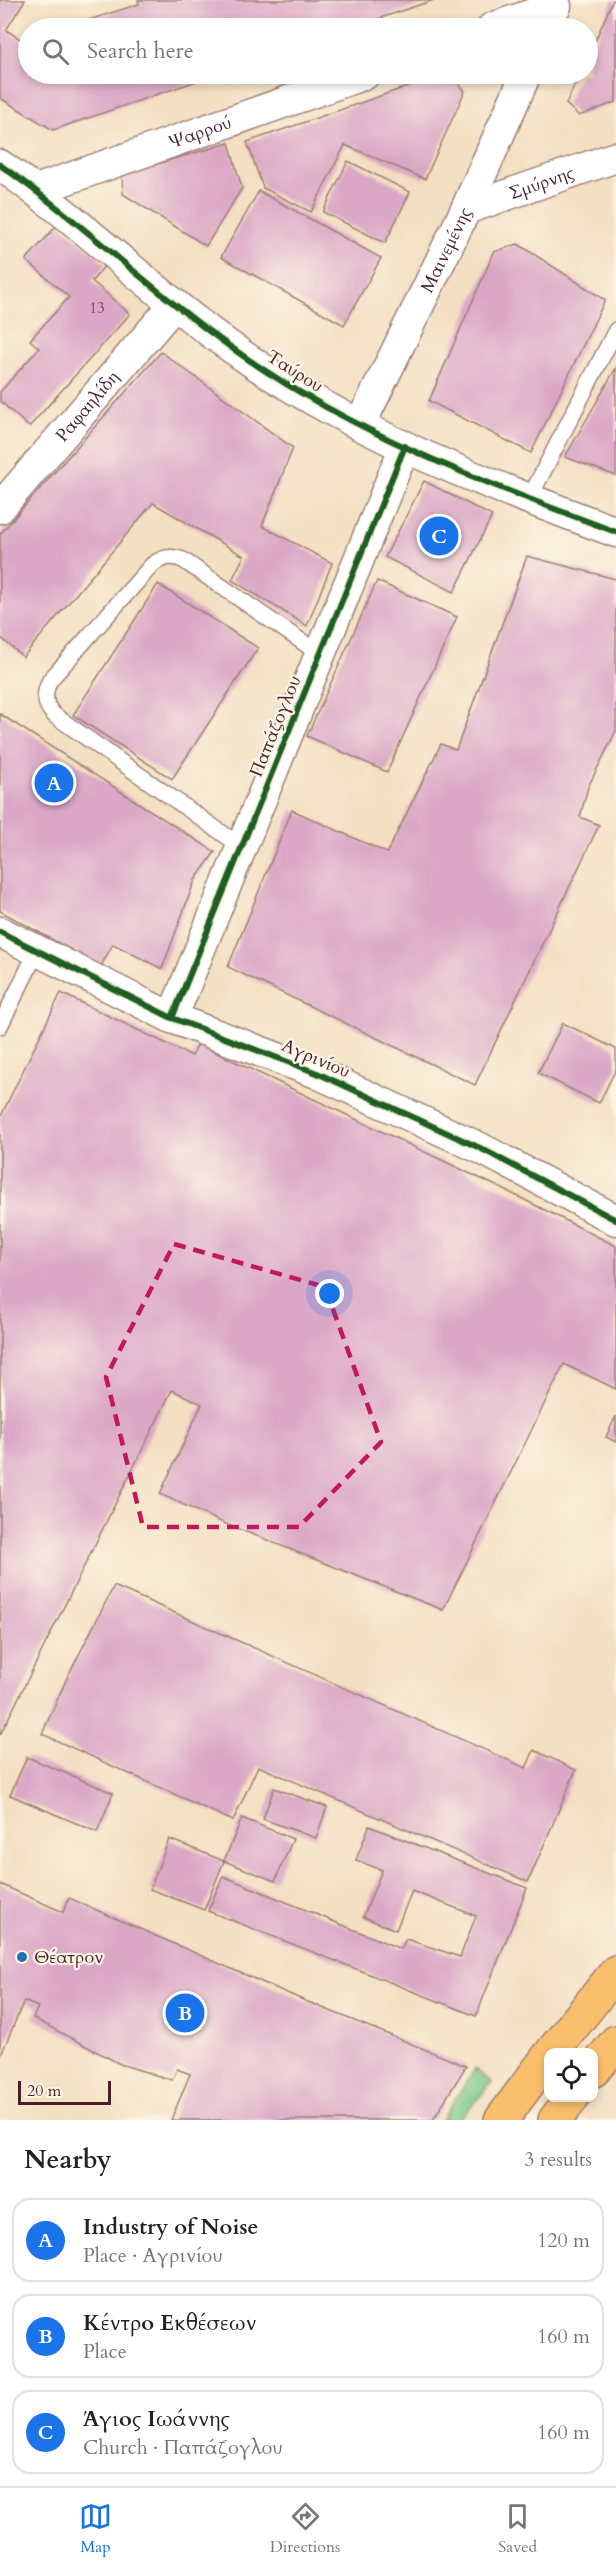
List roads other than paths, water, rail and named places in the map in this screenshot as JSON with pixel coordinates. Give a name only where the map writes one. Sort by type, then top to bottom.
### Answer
[{"type":"main road","points":[[555,2048],[616,1972]]},
{"type":"main road","points":[[598,2065],[616,2042]]},
{"type":"main road","points":[[501,2120],[544,2064]]},
{"type":"main road","points":[[555,2120],[568,2102]]},
{"type":"street","points":[[528,18],[554,11]]},
{"type":"street","name":"Ψαρρού","points":[[36,190],[337,84]]},
{"type":"street","name":"Μαινεμένης","points":[[360,425],[466,209],[522,84]]},
{"type":"street","name":"Σμύρνης","points":[[466,209],[616,157]]},
{"type":"street","name":"Ταύρου","points":[[0,165],[36,190],[174,305],[233,349],[300,393],[405,446],[530,499],[616,532]]},
{"type":"street","name":"Ραφαηλίδη","points":[[0,508],[174,305]]},
{"type":"street","name":"Παπάζογλου","points":[[172,1018],[405,446]]},
{"type":"street","name":"Αγρινίου","points":[[0,932],[172,1018],[316,1073],[480,1148],[616,1220]]},
{"type":"lane","points":[[530,499],[616,330]]},
{"type":"lane","points":[[242,847],[54,715],[48,708],[45,689],[50,680],[152,565],[167,557],[175,557],[183,561],[320,654]]},
{"type":"lane","points":[[0,1026],[37,951]]},
{"type":"place","name":"Άγιος Ιωάννης","points":[[439,536]]},
{"type":"place","name":"Industry of Noise","points":[[54,783]]},
{"type":"place","name":"Θέατρον","points":[[22,1957]]},
{"type":"place","name":"Κέντρο Εκθέσεων","points":[[185,2013]]}]
